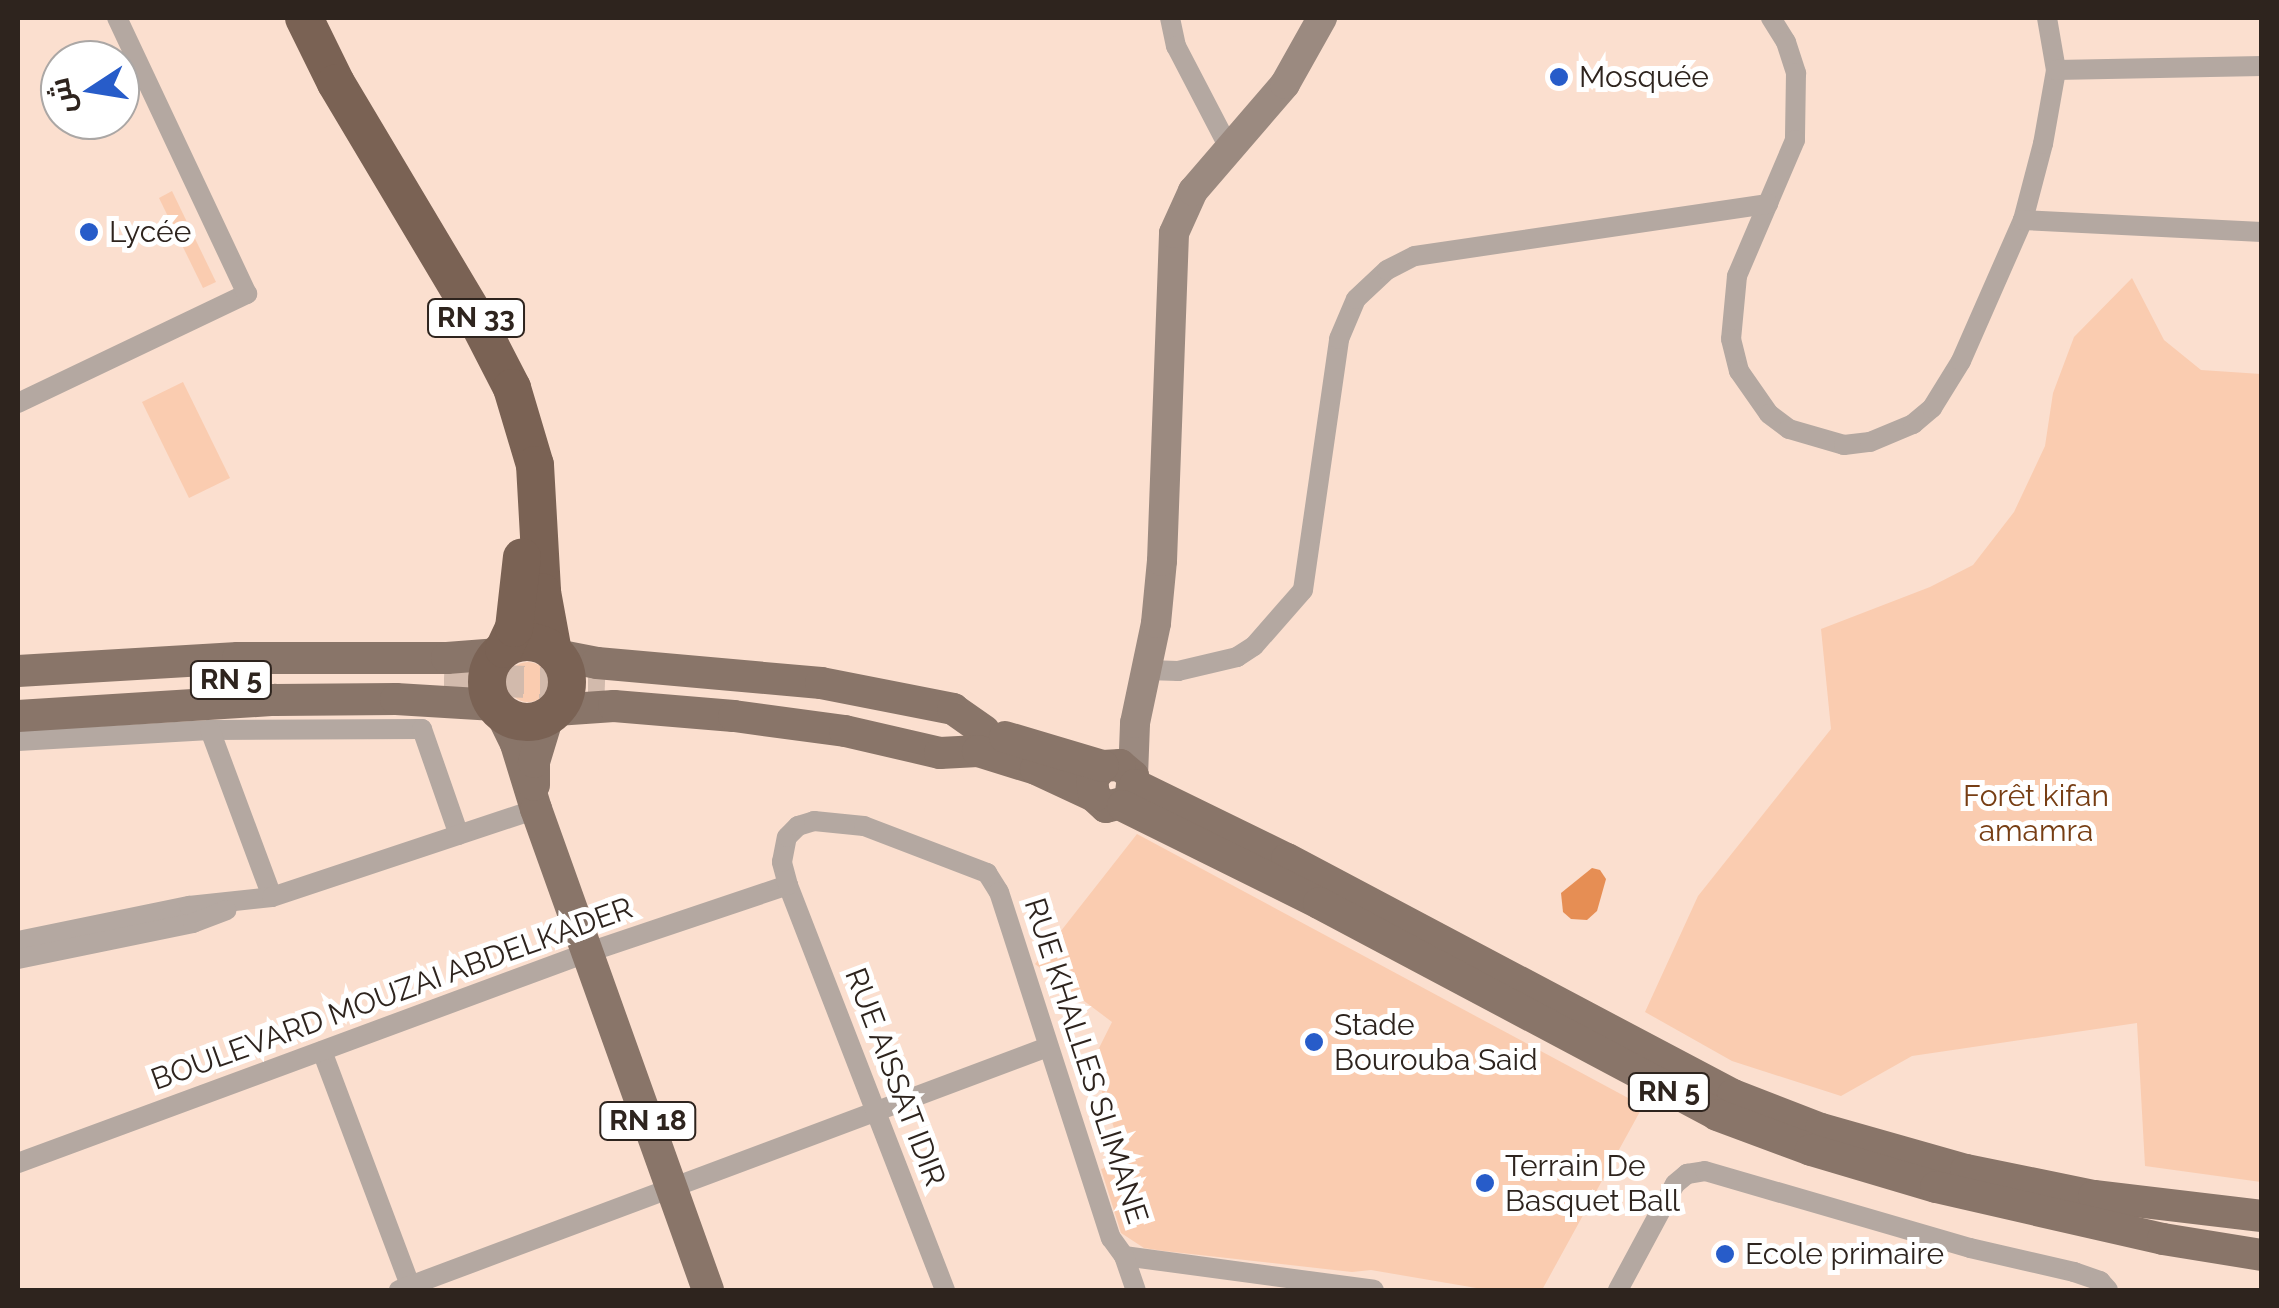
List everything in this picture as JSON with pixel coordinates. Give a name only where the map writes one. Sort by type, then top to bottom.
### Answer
[{"type":"highway","name":"RN 33","points":[[287,18],[482,360],[508,429],[522,507],[522,549],[520,592],[501,652]]},
{"type":"highway","name":"RN 33","points":[[304,18],[336,83],[488,339],[512,388],[535,464],[542,592],[554,653]]},
{"type":"highway","points":[[528,642],[554,653],[566,676],[563,700],[552,713],[519,722],[498,709],[487,684],[501,652],[528,642]]},
{"type":"main road","points":[[18,671],[238,658],[448,658],[501,652]]},
{"type":"main road","points":[[552,713],[614,706],[734,716],[845,731],[940,753],[973,739],[952,709],[851,688],[738,674],[597,664],[554,653]]},
{"type":"main road","name":"RN 5","points":[[18,694],[218,680],[444,679]]},
{"type":"main road","name":"RN 5","points":[[605,685],[771,698],[973,739],[1117,782],[1287,859],[1700,1080],[1768,1109],[1870,1144],[1966,1170],[2094,1196],[2262,1216]]},
{"type":"main road","points":[[18,716],[275,700],[396,699],[498,709]]},
{"type":"main road","name":"RN 18","points":[[498,709],[516,744],[536,810],[708,1290]]},
{"type":"main road","name":"RN 18","points":[[536,810],[534,762],[552,713]]},
{"type":"main road","name":"RN 5","points":[[1117,782],[1319,902],[1717,1116],[1936,1188],[2163,1239],[2262,1255]]},
{"type":"street","points":[[18,403],[246,294],[117,18]]},
{"type":"street","points":[[1170,18],[1176,46],[1229,148]]},
{"type":"street","points":[[1117,782],[1147,670],[1162,561],[1174,233],[1193,191],[1285,84],[1322,18]]},
{"type":"street","points":[[1771,18],[1786,42],[1796,73],[1799,106],[1795,140],[1737,276],[1731,339],[1739,371],[1751,394],[1789,429],[1844,444],[1894,434],[1932,408],[1961,362],[2023,220],[2056,70],[2047,18]]},
{"type":"street","points":[[2056,70],[2262,66]]},
{"type":"street","points":[[1147,670],[1178,671],[1238,657],[1254,646],[1304,590],[1338,339],[1356,299],[1388,270],[1415,256],[1768,204]]},
{"type":"street","points":[[2023,220],[2262,232]]},
{"type":"street","points":[[18,741],[210,730],[422,729],[460,835]]},
{"type":"street","points":[[210,730],[262,899]]},
{"type":"street","points":[[18,958],[193,923],[536,810]]},
{"type":"street","name":"RUE KHALLES SLIMANE","points":[[788,886],[782,862],[787,837],[798,826],[814,821],[864,826],[987,873],[999,892],[1111,1238],[1124,1256],[1136,1290]]},
{"type":"street","name":"BOULEVARD MOUZAI ABDELKADER","points":[[18,1163],[589,952],[788,886]]},
{"type":"street","name":"RUE AISSAT IDIR","points":[[788,886],[945,1290]]},
{"type":"street","points":[[18,941],[189,906],[262,899]]},
{"type":"street","points":[[322,1051],[407,1289],[1048,1047]]},
{"type":"street","points":[[1618,1290],[1676,1184],[1687,1174],[1705,1171],[1970,1248],[2074,1272],[2100,1280],[2108,1290]]},
{"type":"street","points":[[1124,1256],[1374,1290]]},
{"type":"green space","points":[[172,191],[216,282],[203,288],[159,198]]},
{"type":"green space","name":"Forêt kifan amamra","points":[[2132,278],[2164,340],[2201,370],[2261,374],[2261,1182],[2145,1166],[2137,1023],[1912,1056],[1841,1096],[1732,1061],[1645,1012],[1698,896],[1831,729],[1821,629],[1930,587],[1973,565],[2014,512],[2045,446],[2053,393],[2074,337]]},
{"type":"green space","points":[[183,382],[230,478],[189,498],[142,402]]},
{"type":"green space","points":[[528,662],[542,668],[548,682],[542,696],[528,702],[514,696],[508,682],[514,668]]},
{"type":"green space","name":"Stade Bourouba Said","points":[[1137,834],[1643,1106],[1542,1290],[1488,1290],[1371,1270],[1352,1272],[1164,1251],[1144,1248],[1121,1233],[1101,1169],[1125,1161],[1092,1062],[1112,1022],[1035,964]]},
{"type":"shaded area","points":[[1592,868],[1600,870],[1606,879],[1597,911],[1587,920],[1571,919],[1563,912],[1561,893]]},
{"type":"tunnel","points":[[444,679],[605,685]]},
{"type":"place","name":"Mosquée","points":[[1559,77]]},
{"type":"place","name":"Lycée","points":[[89,232]]},
{"type":"place","name":"Stade Bourouba Said","points":[[1314,1042]]},
{"type":"place","name":"Terrain De Basquet Ball","points":[[1485,1183]]},
{"type":"place","name":"Ecole primaire","points":[[1725,1254]]}]
